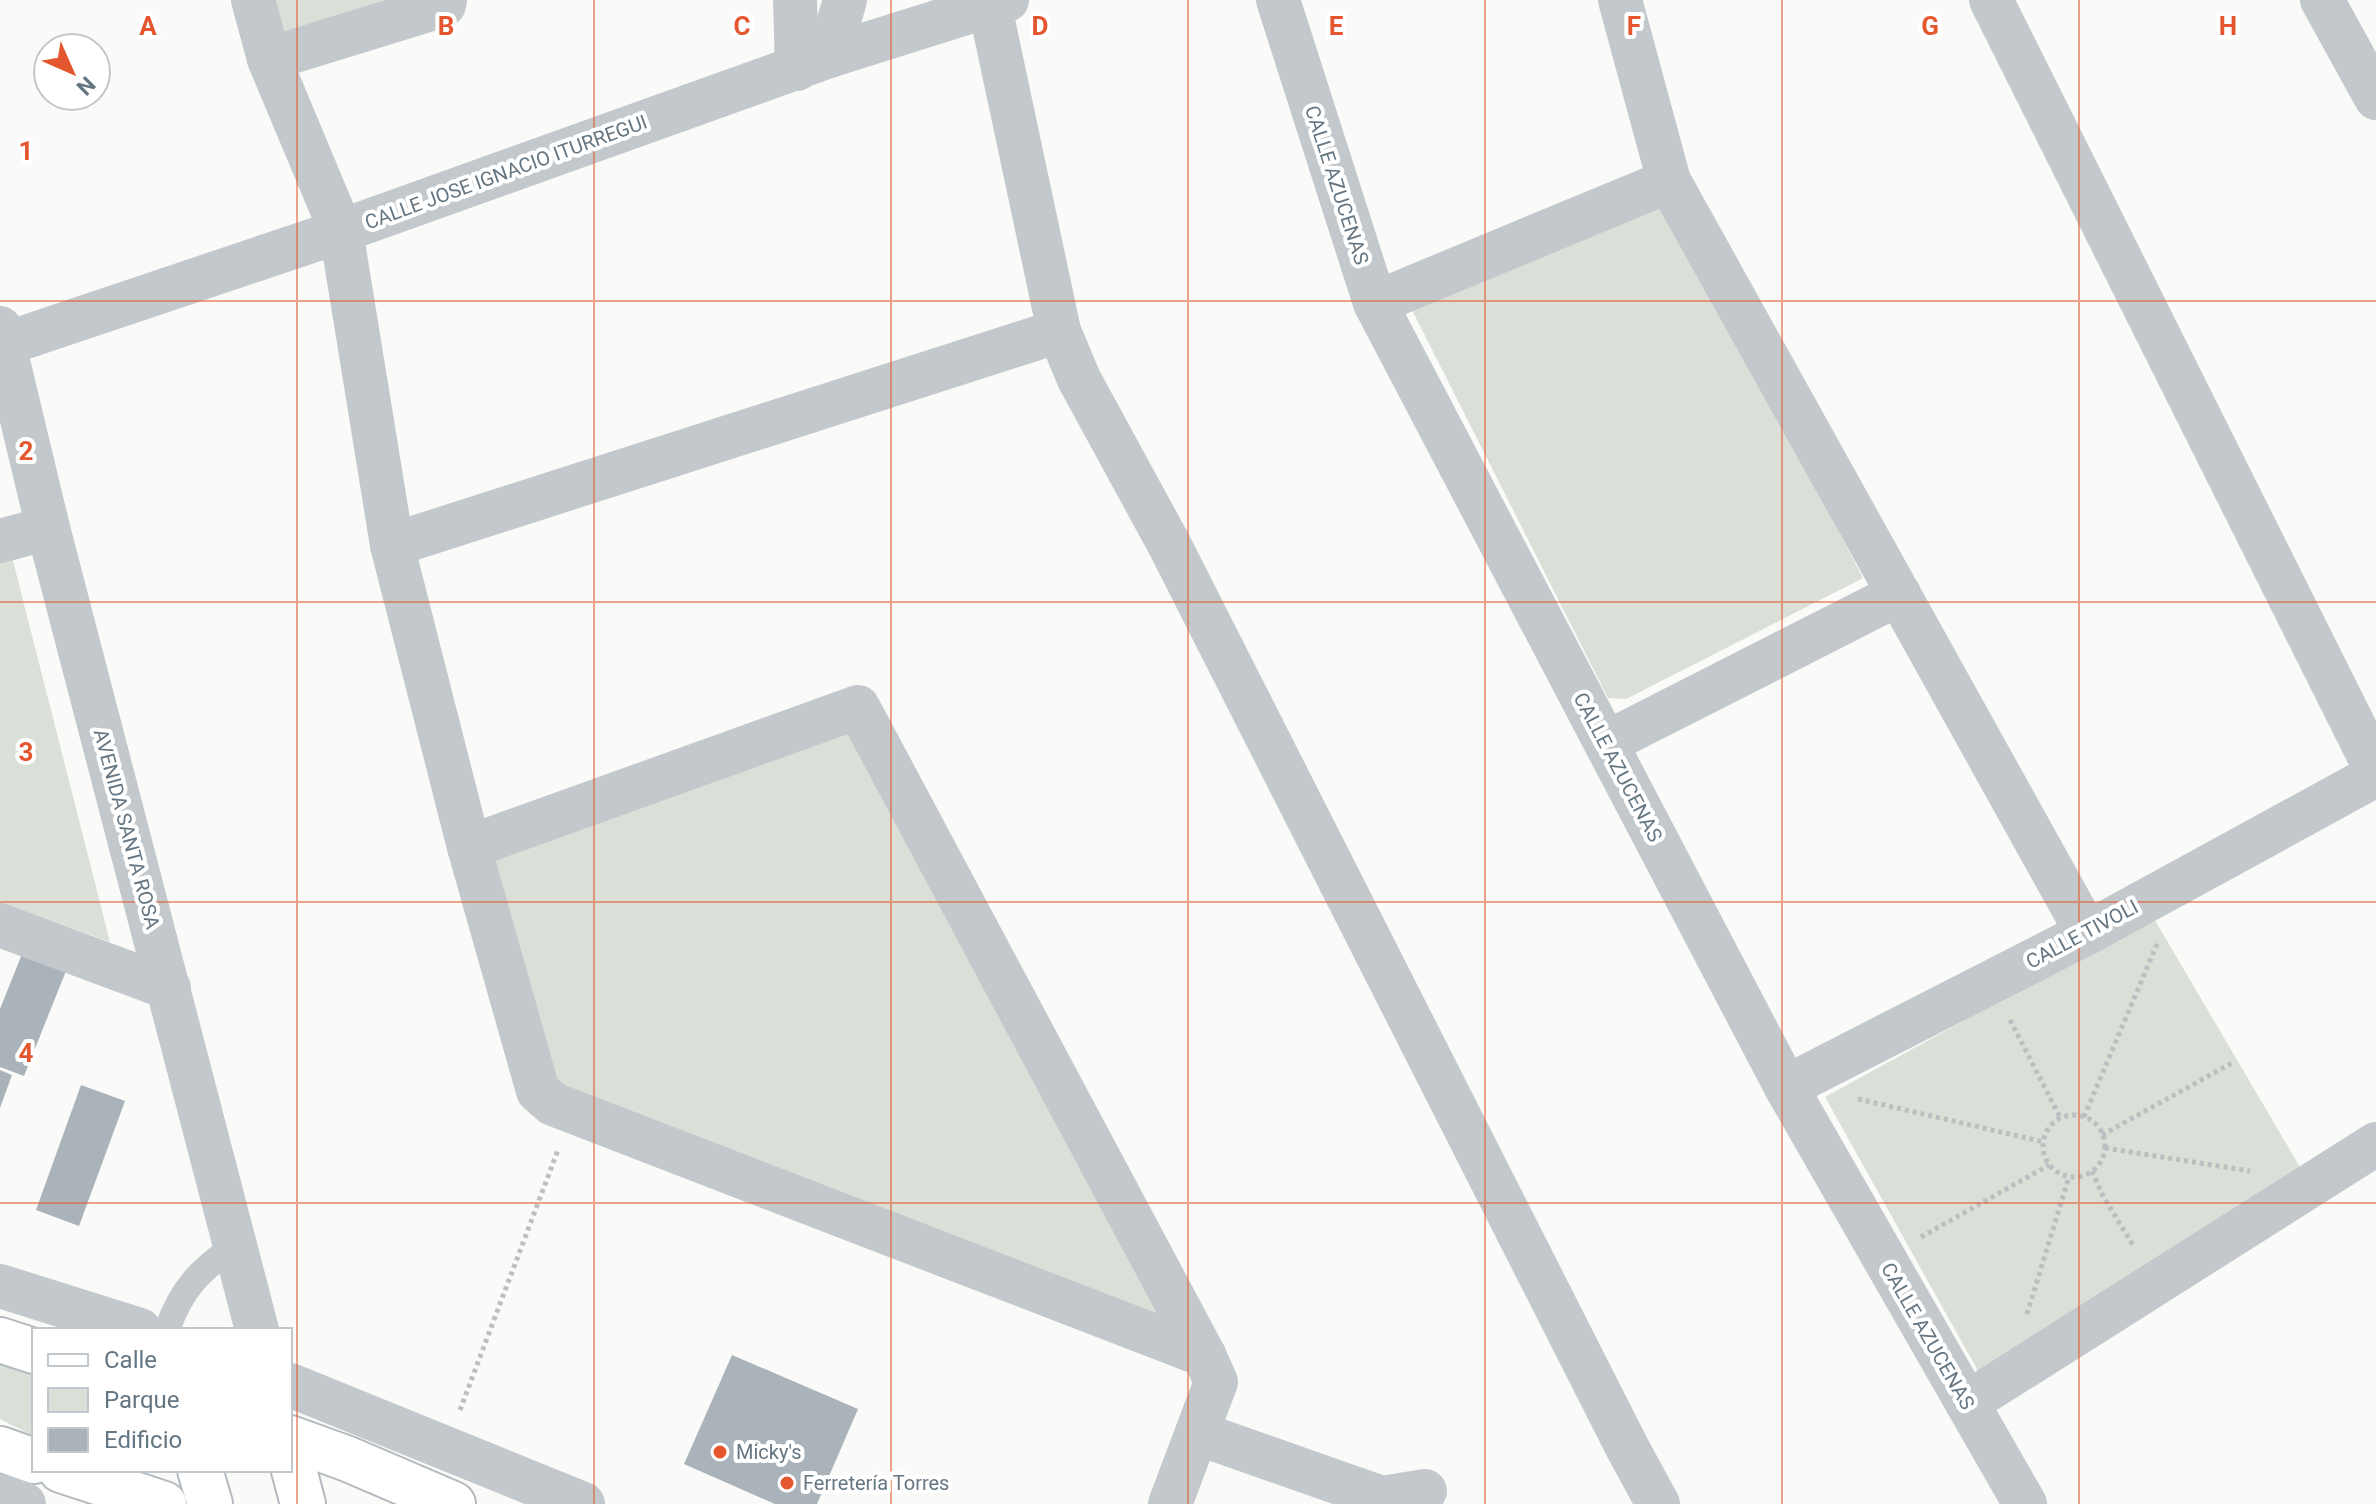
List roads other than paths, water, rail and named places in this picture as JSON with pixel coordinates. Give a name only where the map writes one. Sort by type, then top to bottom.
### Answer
[{"type":"main road","points":[[0,1340],[32,1350]]},
{"type":"main road","points":[[292,1439],[453,1504]]},
{"type":"main road","points":[[0,1449],[32,1460]]},
{"type":"main road","points":[[292,1463],[303,1504]]},
{"type":"main road","points":[[67,1472],[164,1504]]},
{"type":"main road","points":[[201,1472],[210,1504]]},
{"type":"street","points":[[253,0],[269,59],[341,231],[392,545],[469,847],[538,1091],[553,1104],[1204,1355]]},
{"type":"street","points":[[269,59],[444,5],[445,0]]},
{"type":"street","points":[[795,0],[813,62]]},
{"type":"street","points":[[813,62],[845,0]]},
{"type":"street","name":"CALLE AZUCENAS","points":[[1278,0],[1375,303],[1786,1087],[2025,1504]]},
{"type":"street","points":[[1620,0],[1669,181],[2087,933]]},
{"type":"street","points":[[1991,0],[2376,772]]},
{"type":"street","points":[[2322,0],[2376,98]]},
{"type":"street","points":[[999,3],[1059,331],[1079,379],[1170,546],[1658,1504]]},
{"type":"street","name":"CALLE JOSE IGNACIO ITURREGUI","points":[[2,336],[341,231],[813,62],[941,11],[999,3]]},
{"type":"street","points":[[1375,303],[1669,181]]},
{"type":"street","points":[[392,545],[1059,331]]},
{"type":"street","name":"AVENIDA SANTA ROSA","points":[[2,336],[48,528],[256,1328]]},
{"type":"street","points":[[0,541],[48,528]]},
{"type":"street","points":[[1606,743],[1899,594]]},
{"type":"street","points":[[469,847],[858,707],[1216,1382],[1170,1504]]},
{"type":"street","name":"CALLE TIVOLI","points":[[1786,1087],[2087,933],[2376,772]]},
{"type":"street","points":[[0,925],[169,988]]},
{"type":"street","points":[[1967,1403],[2376,1144]]},
{"type":"street","points":[[0,1286],[134,1328]]},
{"type":"street","points":[[292,1386],[583,1504]]},
{"type":"street","points":[[1197,1433],[1382,1498],[1425,1491]]},
{"type":"street","points":[[0,1496],[24,1504]]},
{"type":"lane","points":[[168,1328],[175,1307],[195,1277],[235,1245]]},
{"type":"place","name":"Micky's","points":[[720,1452]]},
{"type":"place","name":"Ferretería Torres","points":[[787,1483]]}]
